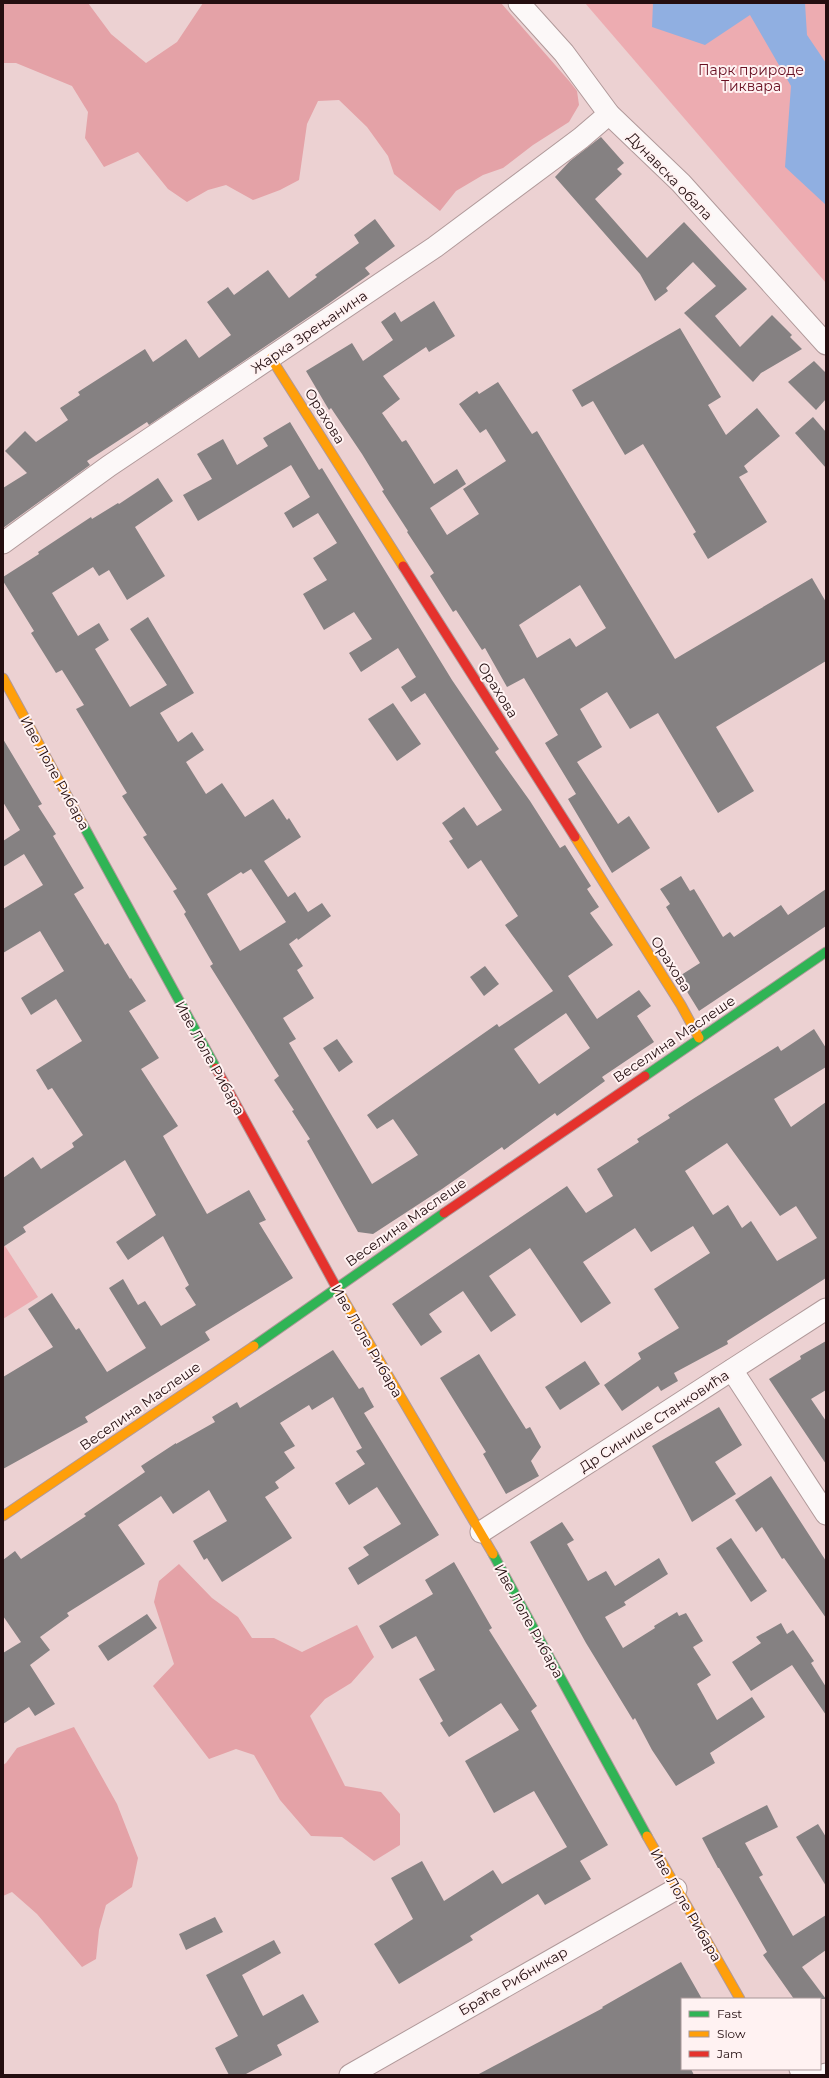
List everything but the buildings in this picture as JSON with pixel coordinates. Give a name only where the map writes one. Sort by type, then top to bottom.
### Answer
[{"type":"street","name":"Дунавска обала","points":[[519,3],[564,53],[609,114],[680,183],[826,344]]},
{"type":"street","name":"Жарка Зрењанина","points":[[3,543],[109,466],[435,247],[581,138],[609,114]]},
{"type":"street","name":"Орахова","points":[[271,358],[676,998],[699,1038]]},
{"type":"street","name":"Иве Лоле Рибара","points":[[3,678],[336,1288],[481,1532],[676,1889],[739,1998]]},
{"type":"street","name":"Веселина Маслеше","points":[[3,1516],[316,1304],[336,1288],[826,952]]},
{"type":"street","name":"Др Синише Станковића","points":[[481,1532],[826,1309]]},
{"type":"street","points":[[732,1370],[826,1514]]},
{"type":"street","name":"Браће Рибникар","points":[[350,2075],[676,1889]]},
{"type":"green space","name":"Парк природе Тиквара","points":[[585,3],[826,3],[826,283]]},
{"type":"green space","points":[[3,1243],[38,1297],[3,1319]]},
{"type":"shaded area","points":[[3,3],[88,3],[111,34],[146,63],[177,42],[203,3],[501,3],[577,91],[579,105],[569,122],[533,145],[503,168],[483,175],[456,191],[440,211],[394,174],[388,156],[367,127],[339,100],[318,101],[307,124],[299,180],[280,190],[253,200],[226,185],[208,190],[187,202],[168,189],[138,152],[104,167],[85,138],[88,112],[72,86],[16,63],[3,63]]},
{"type":"shaded area","points":[[179,1564],[212,1598],[238,1617],[252,1638],[274,1638],[302,1652],[357,1625],[374,1657],[351,1683],[325,1699],[310,1716],[345,1786],[381,1792],[400,1814],[400,1845],[374,1861],[342,1837],[311,1836],[280,1800],[254,1755],[236,1749],[209,1759],[153,1686],[174,1664],[154,1602],[159,1581]]},
{"type":"shaded area","points":[[74,1727],[117,1804],[138,1858],[132,1887],[106,1905],[99,1930],[96,1959],[82,1967],[37,1914],[12,1892],[3,1896],[3,1765],[17,1748]]},
{"type":"water","points":[[653,3],[805,3],[807,35],[826,63],[826,205],[785,167],[791,86],[750,15],[705,45],[652,27]]},
{"type":"traffic: fast","points":[[82,823],[216,1068]]},
{"type":"traffic: fast","points":[[645,1076],[826,952]]},
{"type":"traffic: fast","points":[[254,1346],[444,1213]]},
{"type":"traffic: fast","points":[[493,1554],[647,1836]]},
{"type":"traffic: slow","points":[[271,358],[403,566]]},
{"type":"traffic: slow","points":[[3,678],[82,823]]},
{"type":"traffic: slow","points":[[575,837],[681,1005],[699,1038]]},
{"type":"traffic: slow","points":[[335,1285],[493,1554]]},
{"type":"traffic: slow","points":[[3,1516],[254,1346]]},
{"type":"traffic: slow","points":[[647,1836],[739,1998]]},
{"type":"traffic: jam","points":[[403,566],[575,837]]},
{"type":"traffic: jam","points":[[216,1068],[335,1285]]},
{"type":"traffic: jam","points":[[444,1213],[645,1076]]}]
